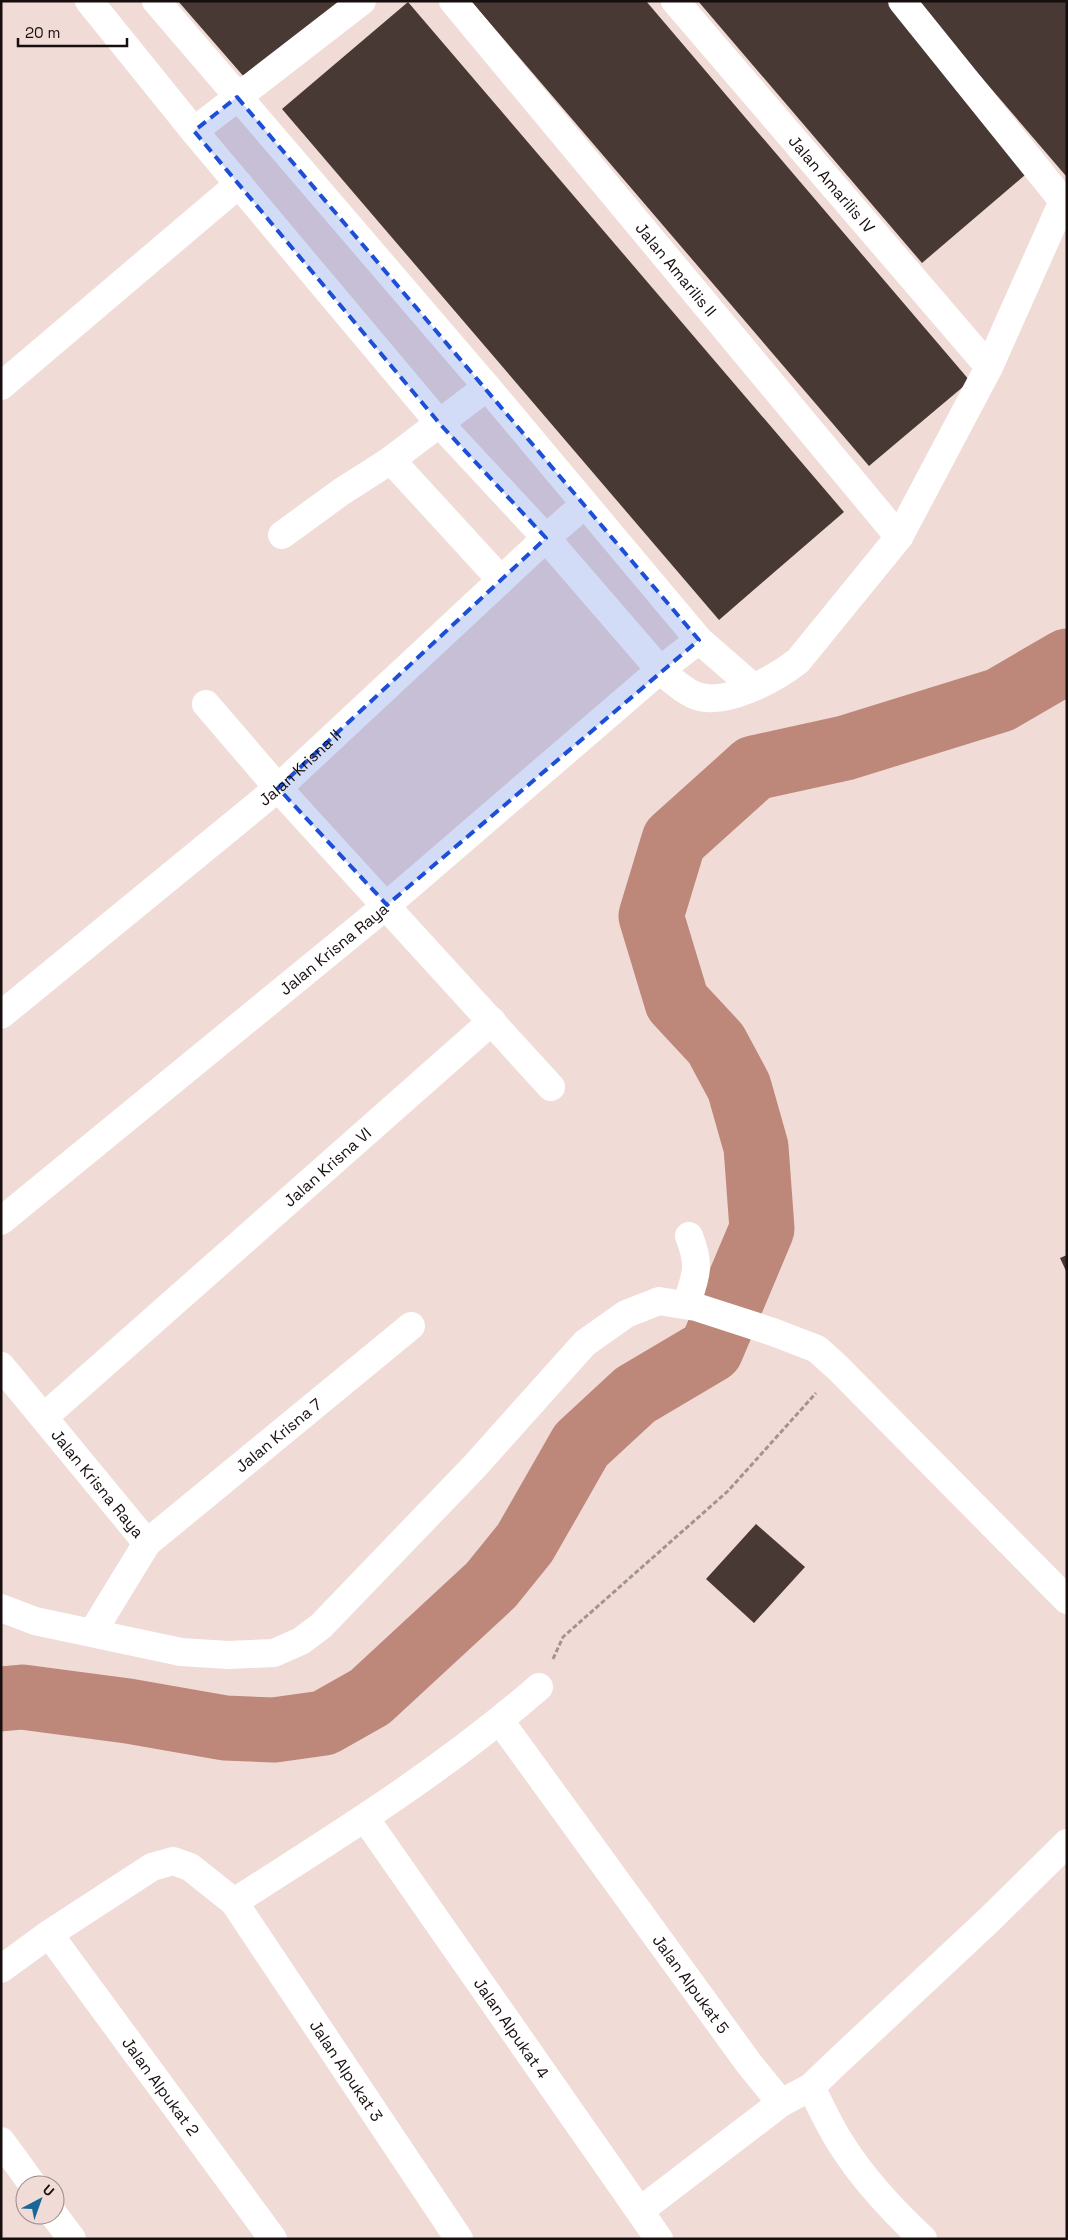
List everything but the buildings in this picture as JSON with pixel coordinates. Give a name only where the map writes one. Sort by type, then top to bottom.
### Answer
[{"type":"street","points":[[90,1],[194,131],[440,424],[546,538],[660,670],[680,687],[696,696],[715,700],[779,676],[798,661],[899,537],[989,367],[1065,199],[902,1]]},
{"type":"street","points":[[156,1],[487,387],[584,505],[700,640],[752,687]]},
{"type":"street","points":[[194,131],[362,1]]},
{"type":"street","name":"Jalan Amarilis II","points":[[453,1],[899,537]]},
{"type":"street","name":"Jalan Amarilis IV","points":[[675,1],[989,367]]},
{"type":"street","points":[[1,386],[240,184]]},
{"type":"street","points":[[282,535],[341,492],[391,460],[487,387]]},
{"type":"street","points":[[391,460],[501,580]]},
{"type":"street","name":"Jalan Krisna II","points":[[1,1015],[278,788],[546,538],[584,505]]},
{"type":"street","name":"Jalan Krisna Raya","points":[[1,1220],[387,905],[660,670],[700,640]]},
{"type":"street","points":[[206,704],[278,788],[387,905],[551,1087]]},
{"type":"street","name":"Jalan Krisna VI","points":[[44,1417],[492,1021]]},
{"type":"street","points":[[689,1236],[696,1254],[697,1263],[691,1306]]},
{"type":"street","points":[[1,1608],[35,1621],[181,1652],[228,1655],[274,1653],[301,1642],[321,1626],[472,1468],[585,1343],[626,1314],[659,1301],[691,1306],[773,1332],[817,1349],[1067,1600]]},
{"type":"street","name":"Jalan Krisna 7","points":[[147,1543],[411,1326]]},
{"type":"street","name":"Jalan Krisna Raya","points":[[1,1366],[147,1543],[92,1633]]},
{"type":"street","points":[[234,1902],[365,1818],[500,1721],[539,1687]]},
{"type":"street","name":"Jalan Alpukat 5","points":[[500,1721],[750,2065],[781,2103]]},
{"type":"street","name":"Jalan Alpukat 4","points":[[365,1818],[641,2210],[659,2239]]},
{"type":"street","points":[[641,2210],[781,2103],[811,2087],[989,1920],[1067,1843]]},
{"type":"street","name":"Jalan Alpukat 3","points":[[1,1969],[49,1934],[152,1867],[172,1861],[190,1867],[234,1902],[459,2239]]},
{"type":"street","name":"Jalan Alpukat 2","points":[[49,1934],[273,2239]]},
{"type":"street","points":[[811,2087],[839,2141],[861,2173],[902,2219],[923,2239]]},
{"type":"street","points":[[1,2141],[17,2175]]},
{"type":"street","points":[[62,2225],[72,2239]]},
{"type":"path","points":[[539,1687],[563,1637],[728,1491],[838,1368]]},
{"type":"highlighted area","points":[[237,97],[699,640],[387,905],[278,788],[546,538],[440,424],[194,131]]},
{"type":"waterway","points":[[1,1699],[22,1697],[128,1711],[225,1728],[274,1730],[324,1723],[370,1697],[491,1585],[525,1543],[581,1445],[635,1395],[711,1350],[762,1229],[756,1147],[739,1087],[716,1044],[677,1002],[651,916],[674,840],[754,768],[845,748],[1000,700],[1067,661]]}]
